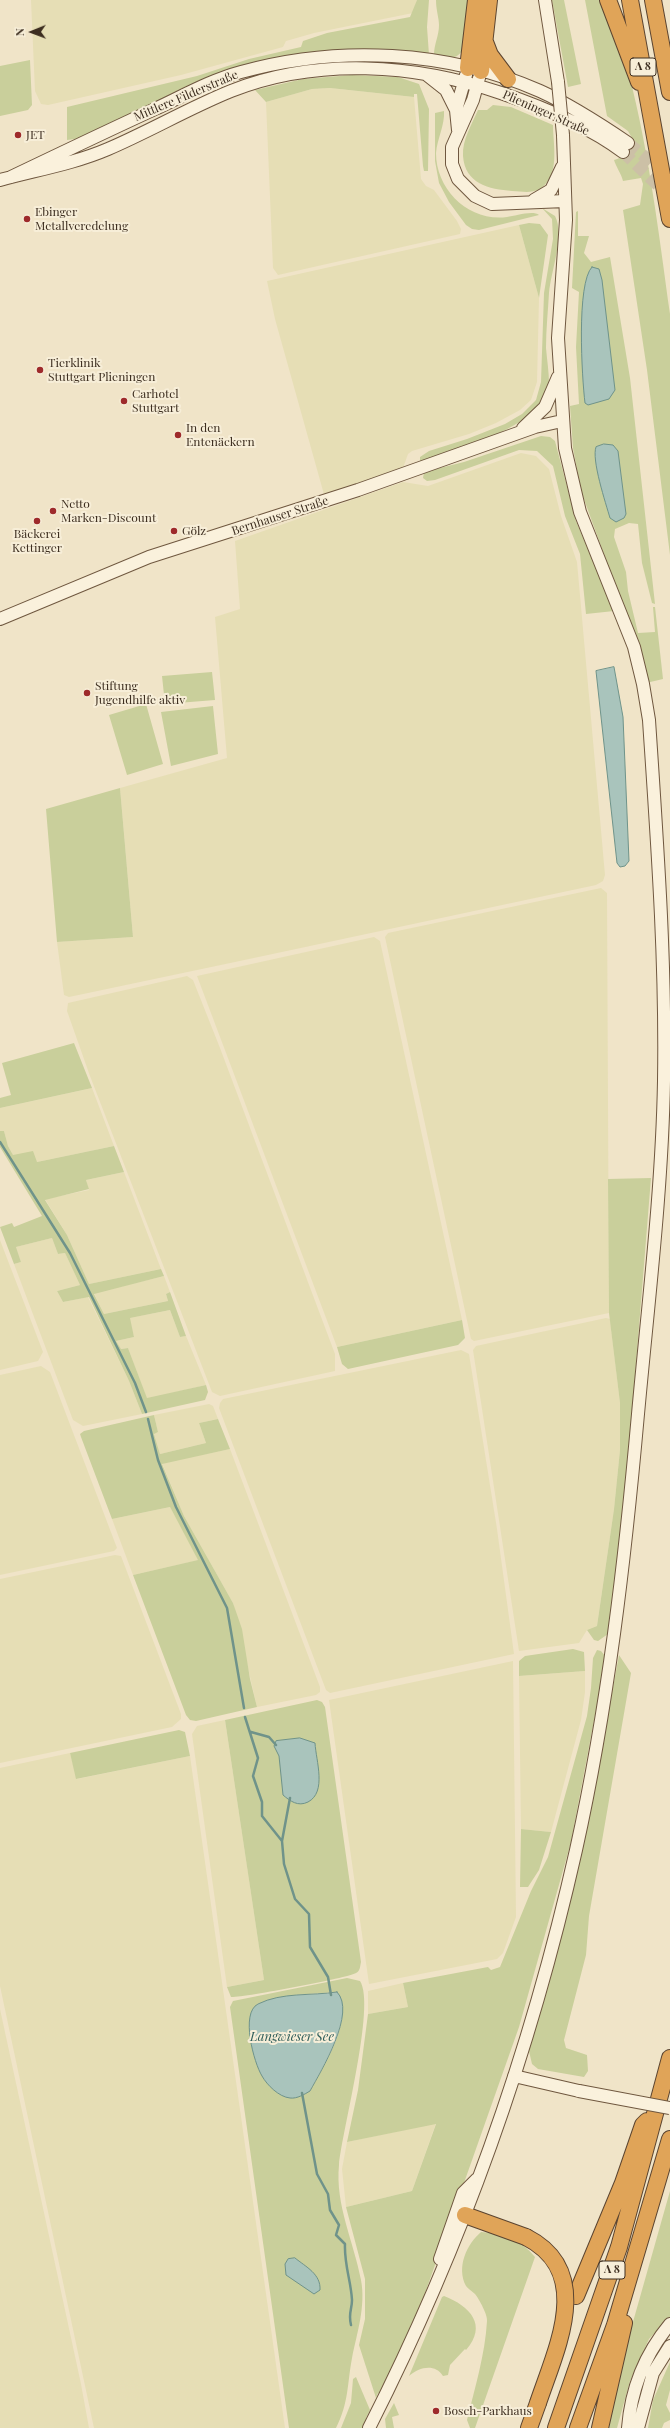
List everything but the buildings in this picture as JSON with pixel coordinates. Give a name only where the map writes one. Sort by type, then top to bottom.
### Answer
[{"type":"highway","points":[[473,76],[476,0]]},
{"type":"highway","points":[[473,76],[485,42],[489,0]]},
{"type":"highway","points":[[608,0],[628,56],[651,107]]},
{"type":"highway","name":"A 8","points":[[630,0],[651,107],[670,219]]},
{"type":"highway","name":"A 8","points":[[653,0],[670,92]]},
{"type":"highway","points":[[485,42],[493,59],[508,79]]},
{"type":"highway","name":"A 8","points":[[556,2428],[619,2247],[664,2109],[670,2058]]},
{"type":"highway","points":[[576,2296],[623,2183],[643,2125],[664,2109]]},
{"type":"highway","name":"A 8","points":[[578,2428],[622,2301],[670,2139]]},
{"type":"highway","points":[[465,2215],[526,2237],[540,2245],[554,2259],[562,2276],[566,2293],[562,2326],[529,2428]]},
{"type":"highway","points":[[600,2428],[624,2326],[622,2301]]},
{"type":"main road","points":[[369,2428],[432,2294],[480,2175],[514,2076],[553,1943],[577,1848],[613,1643],[630,1503],[647,1322],[664,1082],[664,1007],[651,749],[643,684],[634,647],[578,503],[568,466],[562,421],[558,330],[565,248],[563,134],[558,82],[545,0]]},
{"type":"main road","name":"Mittlere Filderstraße","points":[[5,178],[193,91],[233,74],[259,67],[312,58],[361,55],[410,57],[473,76]]},
{"type":"main road","name":"Mittlere Filderstraße","points":[[5,178],[48,169],[108,149],[200,104],[233,90],[268,80],[306,72],[342,69],[473,76]]},
{"type":"main road","points":[[424,73],[446,90],[456,110],[458,130]]},
{"type":"main road","name":"Plieninger Straße","points":[[473,76],[508,79],[570,106],[626,148],[473,76]]},
{"type":"main road","points":[[456,110],[473,76]]},
{"type":"main road","points":[[473,76],[452,147],[451,162],[456,174],[467,189],[477,198],[492,204],[533,201],[565,201]]},
{"type":"main road","points":[[533,201],[551,190],[564,162]]},
{"type":"main road","points":[[517,433],[545,407],[559,374]]},
{"type":"main road","name":"Bernhauser Straße","points":[[0,619],[149,557],[358,490],[542,424],[562,421]]},
{"type":"main road","points":[[514,2076],[664,2109]]},
{"type":"main road","points":[[432,2294],[432,2287],[448,2234],[463,2193],[480,2175]]},
{"type":"main road","points":[[622,2428],[645,2363],[670,2324]]},
{"type":"main road","points":[[638,2428],[646,2392],[655,2368],[670,2346]]},
{"type":"main road","points":[[644,2428],[648,2405],[646,2392]]},
{"type":"main road","points":[[628,2428],[632,2397]]},
{"type":"shaded area","points":[[31,0],[417,0],[413,13],[314,33],[286,41],[283,47],[181,75],[48,105],[41,104],[35,91]]},
{"type":"shaded area","points":[[330,88],[414,97],[421,179],[426,186],[434,190],[457,221],[461,229],[460,234],[278,275],[273,268],[266,102],[312,89]]},
{"type":"shaded area","points":[[519,225],[539,298],[537,382],[531,400],[520,410],[496,423],[469,434],[412,451],[408,454],[403,468],[325,498],[275,319],[267,281]]},
{"type":"shaded area","points":[[521,453],[536,456],[549,469],[561,516],[577,562],[605,875],[603,881],[596,885],[235,962],[69,997],[64,995],[57,942],[133,937],[120,788],[227,758],[215,617],[240,609],[235,541],[403,482],[428,486]]},
{"type":"shaded area","points":[[601,888],[607,893],[609,1313],[474,1341],[471,1339],[385,937],[388,933]]},
{"type":"shaded area","points":[[374,937],[380,941],[462,1320],[337,1347],[197,976]]},
{"type":"shaded area","points":[[187,976],[193,980],[220,1048],[335,1354],[335,1371],[220,1396],[212,1392],[90,1076],[67,1011],[68,1003]]},
{"type":"shaded area","points":[[92,1088],[114,1146],[37,1162],[13,1155],[8,1146],[4,1131],[0,1131],[0,1108]]},
{"type":"shaded area","points":[[124,1172],[161,1269],[89,1284],[67,1235],[45,1199],[89,1190],[86,1180]]},
{"type":"shaded area","points":[[52,1238],[58,1254],[65,1253],[80,1285],[57,1291],[63,1302],[88,1297],[129,1381],[142,1414],[83,1426],[73,1420],[14,1264],[21,1262],[16,1247]]},
{"type":"shaded area","points":[[0,1240],[43,1352],[38,1361],[0,1370]]},
{"type":"shaded area","points":[[164,1276],[170,1292],[166,1294],[168,1301],[104,1314],[94,1293]]},
{"type":"shaded area","points":[[170,1310],[180,1337],[186,1336],[206,1385],[147,1399],[128,1348],[120,1349],[116,1341],[134,1337],[129,1318]]},
{"type":"shaded area","points":[[606,1318],[610,1319],[620,1403],[620,1450],[614,1509],[597,1626],[587,1630],[579,1643],[519,1651],[473,1350],[476,1346]]},
{"type":"shaded area","points":[[461,1350],[469,1354],[497,1529],[514,1654],[330,1693],[326,1690],[219,1408],[220,1403],[223,1399]]},
{"type":"shaded area","points":[[41,1366],[50,1372],[117,1548],[114,1551],[0,1575],[0,1375]]},
{"type":"shaded area","points":[[209,1404],[213,1406],[218,1419],[199,1423],[206,1443],[160,1454],[154,1433],[158,1432],[154,1415]]},
{"type":"shaded area","points":[[230,1449],[320,1687],[320,1692],[316,1695],[257,1707],[233,1603],[184,1516],[162,1463]]},
{"type":"shaded area","points":[[170,1507],[199,1560],[133,1575],[112,1519]]},
{"type":"shaded area","points":[[115,1555],[121,1556],[181,1714],[181,1719],[172,1727],[0,1763],[0,1579]]},
{"type":"shaded area","points":[[513,1661],[516,1917],[503,1953],[497,1959],[369,1984],[329,1700]]},
{"type":"shaded area","points":[[585,1671],[585,1692],[581,1720],[551,1832],[521,1829],[519,1676]]},
{"type":"shaded area","points":[[225,1720],[264,1980],[227,1987],[192,1734],[197,1726]]},
{"type":"shaded area","points":[[70,1753],[77,1779],[190,1756],[285,2428],[94,2428],[0,1986],[0,1768]]},
{"type":"shaded area","points":[[403,1983],[408,2007],[368,2014],[368,1991]]},
{"type":"shaded area","points":[[0,2009],[81,2384],[89,2428],[0,2428]]},
{"type":"shaded area","points":[[436,2123],[412,2191],[346,2207],[342,2169],[347,2142]]},
{"type":"green space","points":[[417,0],[429,0],[427,27],[429,55],[382,52],[338,52],[295,55],[272,59],[249,65],[82,138],[67,140],[67,107],[197,76],[249,59],[301,47],[303,41],[327,33],[410,17]]},
{"type":"green space","points":[[436,0],[468,0],[462,51],[456,56],[450,58],[434,55],[439,25]]},
{"type":"green space","points":[[552,0],[564,0],[581,84],[568,87]]},
{"type":"green space","points":[[585,0],[603,0],[623,56],[636,104],[653,193],[670,314],[670,555],[647,370],[623,210],[640,205],[643,184],[641,178],[623,181],[614,160],[625,155],[631,146],[632,138],[628,131],[607,116]]},
{"type":"green space","points":[[30,60],[32,105],[28,110],[0,116],[0,66]]},
{"type":"green space","points":[[352,75],[398,77],[419,84],[429,109],[428,171],[424,171],[423,166],[417,94],[414,94],[414,97],[330,88],[312,89],[266,102],[255,90],[303,79]]},
{"type":"green space","points":[[493,105],[511,107],[553,125],[554,160],[552,173],[542,188],[523,192],[495,189],[473,179],[468,173],[463,156],[463,150],[470,126],[478,110],[487,110]]},
{"type":"green space","points":[[444,111],[436,153],[437,167],[448,191],[457,201],[468,209],[493,217],[507,217],[528,213],[539,215],[479,230],[472,229],[466,225],[449,202],[439,183],[435,161],[435,113]]},
{"type":"green space","points":[[542,208],[555,216],[559,233],[549,293],[546,348],[549,384],[545,399],[533,412],[517,424],[475,443],[420,462],[420,457],[429,451],[467,439],[505,424],[522,414],[536,400],[541,382],[544,293],[553,239],[552,219]]},
{"type":"green space","points":[[578,211],[578,236],[589,236],[584,253],[591,262],[610,257],[630,378],[655,604],[652,603],[642,563],[638,524],[629,523],[615,529],[614,537],[626,572],[628,591],[638,633],[655,632],[653,607],[655,607],[663,679],[646,683],[622,604],[581,491],[573,448],[570,406],[579,404],[576,347],[579,292],[572,288],[576,212]]},
{"type":"green space","points":[[529,223],[540,224],[548,235],[539,298],[519,225]]},
{"type":"green space","points":[[541,436],[550,437],[555,441],[576,521],[614,611],[586,614],[580,554],[565,516],[553,466],[537,451],[519,450],[435,480],[427,481],[423,478],[424,472],[464,462]]},
{"type":"green space","points":[[212,672],[215,700],[165,704],[162,676]]},
{"type":"green space","points":[[146,704],[163,764],[127,775],[109,715]]},
{"type":"green space","points":[[213,706],[218,754],[171,766],[161,712]]},
{"type":"green space","points":[[120,788],[133,937],[57,942],[46,809]]},
{"type":"green space","points":[[74,1043],[92,1088],[0,1108],[0,1098],[11,1095],[2,1063]]},
{"type":"green space","points":[[0,1131],[4,1131],[8,1146],[13,1155],[33,1151],[37,1162],[114,1146],[124,1172],[86,1180],[89,1189],[45,1200],[67,1235],[89,1284],[161,1269],[164,1276],[94,1294],[104,1314],[168,1301],[166,1294],[170,1292],[186,1336],[180,1337],[170,1310],[130,1318],[134,1337],[116,1341],[121,1349],[128,1348],[147,1398],[206,1385],[208,1392],[205,1400],[142,1414],[129,1381],[89,1297],[63,1302],[57,1291],[80,1285],[65,1253],[58,1254],[52,1238],[16,1247],[21,1262],[14,1264],[0,1227],[12,1223],[14,1227],[42,1216],[0,1147]]},
{"type":"green space","points":[[651,1178],[625,1500],[608,1634],[598,1641],[594,1640],[587,1630],[597,1626],[614,1509],[620,1450],[620,1403],[609,1313],[608,1179]]},
{"type":"green space","points":[[462,1320],[465,1338],[458,1345],[348,1369],[342,1364],[337,1347]]},
{"type":"green space","points":[[154,1415],[158,1432],[154,1434],[160,1454],[206,1443],[199,1423],[218,1419],[230,1449],[162,1464],[184,1516],[233,1603],[242,1629],[250,1679],[257,1707],[196,1721],[190,1720],[186,1715],[133,1575],[198,1560],[170,1507],[112,1519],[80,1434],[84,1431]]},
{"type":"green space","points":[[573,1649],[584,1652],[585,1671],[519,1676],[519,1661],[525,1656]]},
{"type":"green space","points":[[597,1650],[601,1651],[606,1657],[571,1842],[519,2027],[423,2299],[380,2394],[378,2393],[376,2398],[359,2345],[365,2319],[365,2279],[346,2207],[412,2191],[436,2124],[347,2142],[358,2090],[368,2014],[408,2007],[403,1983],[488,1967],[491,1970],[500,1967],[531,1891],[548,1857],[587,1716],[593,1658]]},
{"type":"green space","points":[[619,1655],[631,1673],[589,1916],[586,1955],[564,2040],[566,2048],[587,2055],[588,2071],[584,2077],[538,2069],[532,2064],[529,2051],[558,1948],[588,1822]]},
{"type":"green space","points":[[317,1700],[322,1702],[325,1707],[361,1962],[360,1969],[356,1973],[349,1976],[273,1991],[231,1997],[227,1987],[264,1980],[225,1720]]},
{"type":"green space","points":[[179,1730],[185,1732],[190,1756],[76,1779],[70,1753]]},
{"type":"green space","points":[[521,1829],[551,1832],[539,1870],[528,1887],[520,1887]]},
{"type":"green space","points":[[347,1978],[360,1981],[364,1994],[364,2015],[357,2069],[339,2165],[342,2209],[361,2280],[362,2310],[352,2358],[347,2393],[343,2410],[336,2428],[289,2428],[230,2007],[233,2001]],"holes":[[[337,1992],[341,2004],[342,2016],[340,2029],[329,2056],[310,2091],[257,2004],[295,1995]]]},
{"type":"green space","points":[[670,2191],[670,2317],[649,2339],[630,2381],[617,2428],[603,2428]]},
{"type":"green space","points":[[481,2232],[511,2238],[524,2246],[535,2257],[475,2428],[470,2428],[467,2420],[482,2359],[487,2318],[477,2296],[466,2286],[462,2271],[464,2256],[467,2249]]},
{"type":"green space","points":[[444,2296],[462,2305],[468,2311],[473,2317],[476,2325],[476,2332],[466,2350],[465,2349],[450,2365],[448,2375],[443,2376],[436,2369],[427,2368],[417,2370],[409,2376],[442,2297]]},
{"type":"green space","points":[[670,2362],[670,2390],[666,2405],[670,2413],[670,2420],[664,2423],[662,2428],[648,2428],[653,2400]]},
{"type":"green space","points":[[356,2377],[370,2410],[366,2418],[368,2419],[363,2428],[341,2428],[351,2403],[353,2379]]},
{"type":"green space","points":[[394,2403],[399,2415],[392,2417],[394,2428],[386,2428],[385,2419]]},
{"type":"water","points":[[592,267],[599,269],[602,280],[615,390],[609,399],[588,405],[585,403],[581,332],[584,292],[587,276]]},
{"type":"water","points":[[604,444],[613,445],[618,451],[626,514],[624,518],[616,522],[610,518],[597,471],[595,453],[596,447]]},
{"type":"water","points":[[614,667],[623,717],[629,861],[625,866],[620,867],[617,863],[596,671]]},
{"type":"water","points":[[300,1738],[315,1743],[319,1784],[314,1797],[308,1802],[298,1804],[283,1795],[279,1756],[274,1746],[276,1741]]},
{"type":"water","name":"Langwieser See","points":[[337,1992],[342,2001],[343,2013],[335,2042],[322,2070],[310,2091],[295,2098],[282,2095],[270,2087],[255,2061],[249,2027],[253,2009],[258,2004],[267,2000],[287,1996]]},
{"type":"water","points":[[295,2258],[312,2271],[318,2280],[320,2290],[314,2294],[286,2275],[285,2264],[288,2259]]},
{"type":"waterway","points":[[0,1142],[70,1253],[135,1383],[146,1412]]},
{"type":"waterway","points":[[148,1419],[158,1460],[176,1507],[227,1608],[244,1708]]},
{"type":"waterway","points":[[245,1717],[258,1758],[253,1776],[262,1802],[262,1816],[282,1841],[284,1864],[295,1899],[309,1914],[310,1947],[328,1977],[331,1995]]},
{"type":"waterway","points":[[251,1732],[269,1737],[276,1745]]},
{"type":"waterway","points":[[282,1841],[290,1798]]},
{"type":"waterway","points":[[302,2093],[317,2174],[328,2194],[330,2210],[339,2225],[336,2235],[345,2244],[352,2300],[350,2314],[351,2325]]},
{"type":"tunnel","points":[[628,143],[662,171]]},
{"type":"tunnel","points":[[623,152],[666,193]]},
{"type":"place","name":"JET","points":[[18,135]]},
{"type":"place","name":"Ebinger Metallveredelung","points":[[27,219]]},
{"type":"place","name":"Tierklinik Stuttgart Plieningen","points":[[40,370]]},
{"type":"place","name":"Carhotel Stuttgart","points":[[124,401]]},
{"type":"place","name":"In den Entenäckern","points":[[178,435]]},
{"type":"place","name":"Netto Marken-Discount","points":[[53,511]]},
{"type":"place","name":"Bäckerei Kettinger","points":[[37,521]]},
{"type":"place","name":"Gölz","points":[[174,531]]},
{"type":"place","name":"Stiftung Jugendhilfe aktiv","points":[[87,693]]},
{"type":"place","name":"Bosch-Parkhaus","points":[[436,2411]]}]
